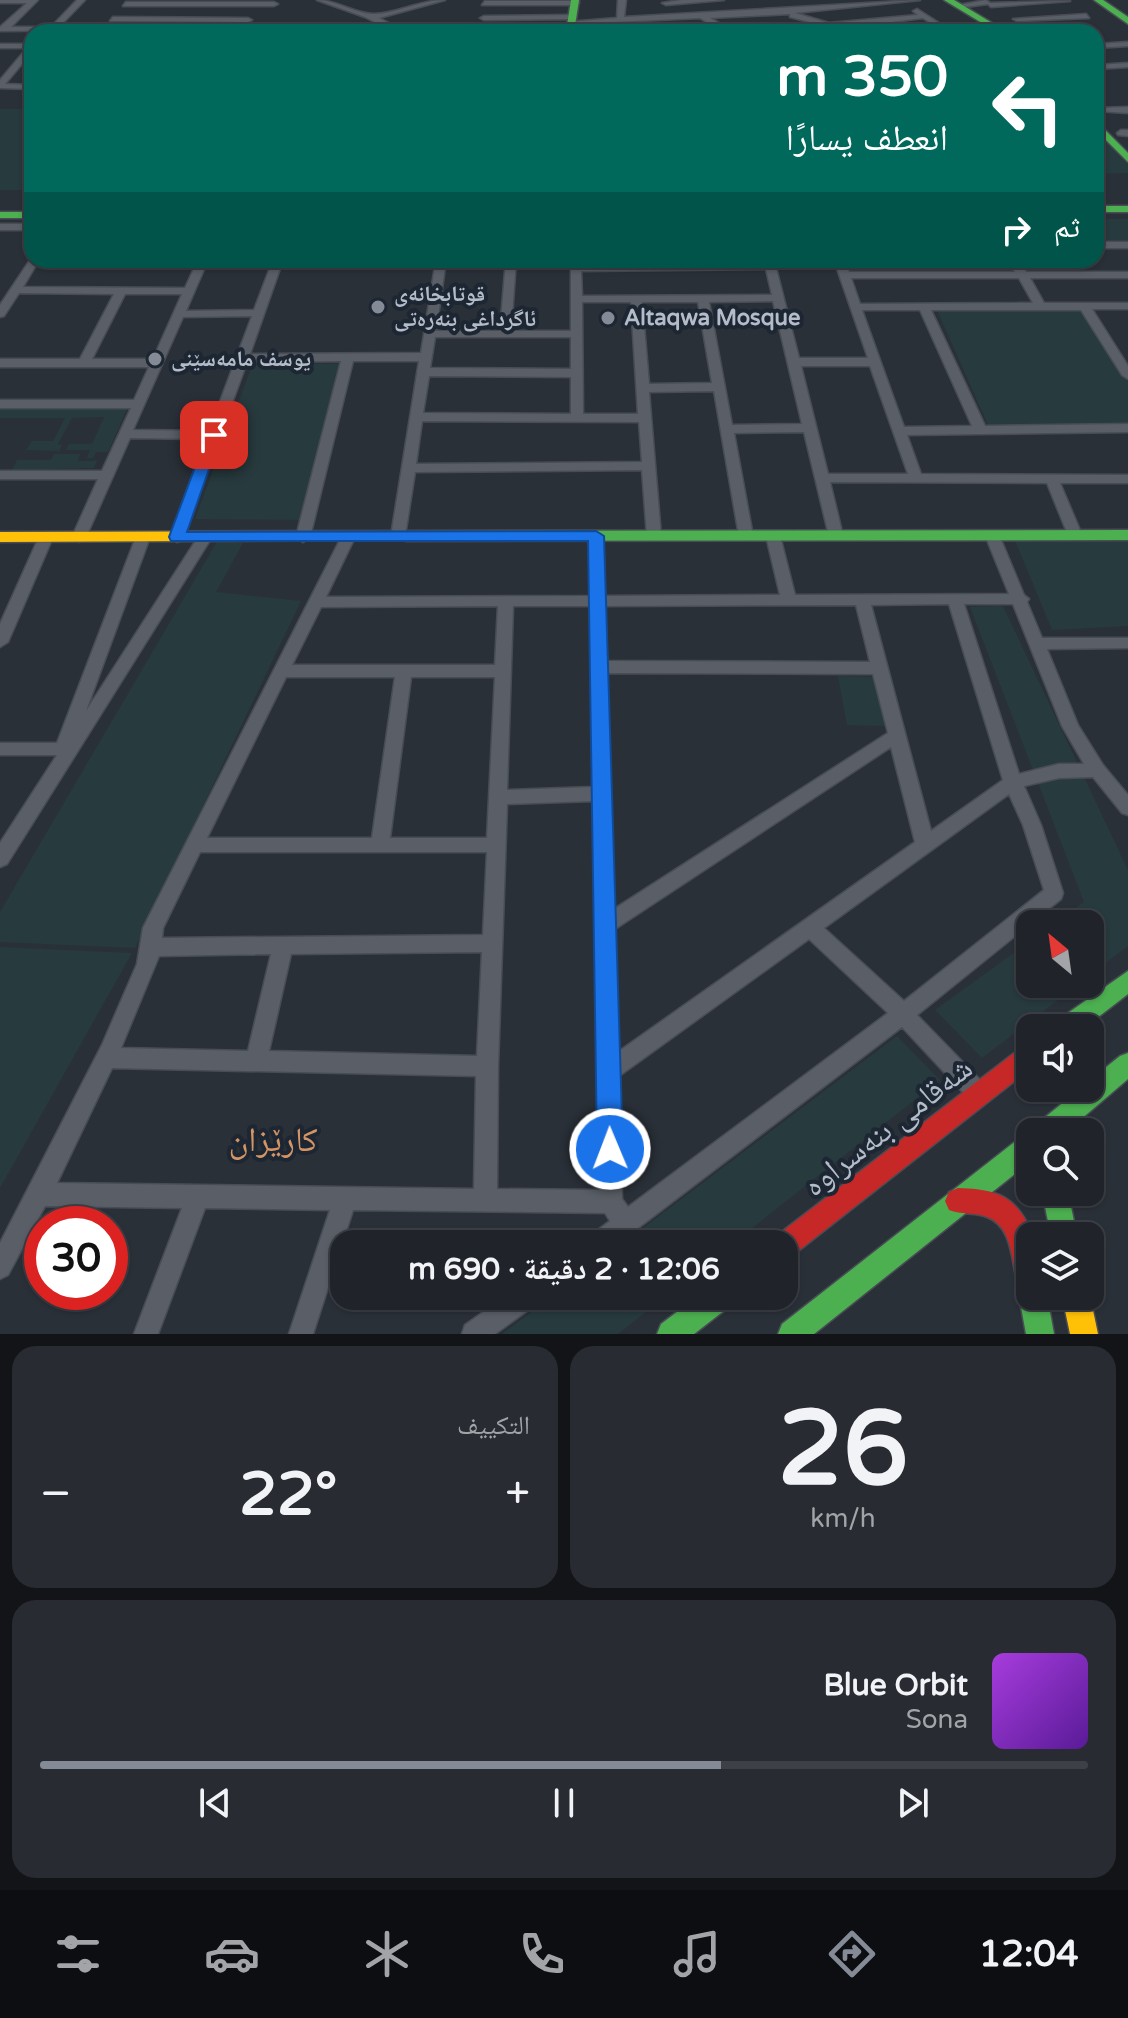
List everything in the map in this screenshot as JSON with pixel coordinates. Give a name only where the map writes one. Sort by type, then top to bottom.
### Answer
[{"type":"street","points":[[2,29],[34,0]]},
{"type":"street","points":[[0,1],[34,0]]},
{"type":"street","points":[[58,24],[81,0]]},
{"type":"street","points":[[240,24],[286,0]]},
{"type":"street","points":[[321,0],[385,24]]},
{"type":"street","points":[[372,17],[441,0]]},
{"type":"street","points":[[620,21],[622,0]]},
{"type":"street","points":[[666,19],[666,2],[720,0]]},
{"type":"street","points":[[805,0],[817,9]]},
{"type":"street","points":[[484,24],[485,2],[572,17],[620,21],[784,12],[916,0]]},
{"type":"street","points":[[937,0],[977,24]]},
{"type":"street","points":[[953,3],[1064,0]]},
{"type":"street","points":[[1098,0],[1128,21]]},
{"type":"street","points":[[900,1],[938,24]]},
{"type":"street","points":[[108,24],[128,2],[274,4]]},
{"type":"street","points":[[987,2],[1008,24]]},
{"type":"street","points":[[953,3],[1005,24]]},
{"type":"street","points":[[784,12],[824,24]]},
{"type":"street","points":[[10,14],[20,14]]},
{"type":"street","points":[[854,24],[926,16]]},
{"type":"street","points":[[1025,24],[1086,16]]},
{"type":"street","points":[[484,18],[572,17]]},
{"type":"street","points":[[531,24],[572,17]]},
{"type":"street","points":[[702,17],[714,24]]},
{"type":"street","points":[[113,19],[248,20]]},
{"type":"street","points":[[160,24],[164,19]]},
{"type":"street","points":[[883,21],[888,24]]},
{"type":"street","points":[[1044,24],[1094,21]]},
{"type":"street","points":[[2,29],[24,29]]},
{"type":"street","points":[[1104,39],[1115,38]]},
{"type":"street","points":[[1104,46],[1128,44]]},
{"type":"street","points":[[0,46],[24,47]]},
{"type":"street","points":[[0,85],[24,55]]},
{"type":"street","points":[[1104,66],[1128,65]]},
{"type":"street","points":[[0,69],[12,68]]},
{"type":"street","points":[[0,85],[24,86]]},
{"type":"street","points":[[1104,113],[1128,110]]},
{"type":"street","points":[[1104,119],[1126,135]]},
{"type":"street","points":[[1104,124],[1128,159]]},
{"type":"street","points":[[0,208],[24,208]]},
{"type":"street","points":[[1104,209],[1128,209]]},
{"type":"street","points":[[0,215],[24,215]]},
{"type":"street","points":[[1104,216],[1128,216]]},
{"type":"street","points":[[0,227],[24,227]]},
{"type":"street","points":[[1104,245],[1128,245]]},
{"type":"street","points":[[0,314],[29,268]]},
{"type":"street","points":[[79,537],[200,268]]},
{"type":"street","points":[[177,537],[275,268]]},
{"type":"street","points":[[398,536],[440,268]]},
{"type":"street","points":[[505,334],[510,268]]},
{"type":"street","points":[[576,268],[577,418]]},
{"type":"street","points":[[771,268],[836,536]]},
{"type":"street","points":[[842,268],[916,478]]},
{"type":"street","points":[[1019,268],[1040,306]]},
{"type":"street","points":[[844,275],[1128,275]]},
{"type":"street","points":[[17,290],[190,291]]},
{"type":"street","points":[[84,363],[122,290]]},
{"type":"street","points":[[636,298],[654,536]]},
{"type":"street","points":[[703,298],[746,536]]},
{"type":"street","points":[[576,299],[779,298]]},
{"type":"street","points":[[924,306],[980,430]]},
{"type":"street","points":[[1084,306],[1128,375]]},
{"type":"street","points":[[855,307],[1128,306]]},
{"type":"street","points":[[178,314],[257,313]]},
{"type":"street","points":[[429,334],[577,334]]},
{"type":"street","points":[[243,358],[426,357]]},
{"type":"street","points":[[303,537],[348,358]]},
{"type":"street","points":[[794,362],[875,362]]},
{"type":"street","points":[[0,363],[157,363]]},
{"type":"street","points":[[423,372],[577,373]]},
{"type":"street","points":[[643,388],[719,387]]},
{"type":"street","points":[[0,404],[139,404]]},
{"type":"street","points":[[416,417],[645,418]]},
{"type":"street","points":[[726,429],[810,428]]},
{"type":"street","points":[[899,431],[1128,428]]},
{"type":"street","points":[[125,434],[214,435]]},
{"type":"street","points":[[408,468],[649,466]]},
{"type":"street","points":[[0,475],[107,475]]},
{"type":"street","points":[[822,478],[1128,479]]},
{"type":"street","points":[[1052,479],[1075,535]]},
{"type":"street","points":[[992,535],[1021,599],[1070,726],[1097,770],[1128,808]]},
{"type":"street","points":[[0,537],[1128,535]]},
{"type":"street","points":[[596,536],[611,1202],[625,1224]]},
{"type":"street","points":[[773,536],[789,600]]},
{"type":"street","points":[[0,642],[46,537]]},
{"type":"street","points":[[67,749],[143,537]]},
{"type":"street","points":[[0,859],[7,838],[205,537]]},
{"type":"street","points":[[0,1267],[107,1058],[153,947],[153,928],[348,537]]},
{"type":"street","points":[[314,602],[1021,599]]},
{"type":"street","points":[[862,600],[925,845]]},
{"type":"street","points":[[617,1230],[903,1014],[1054,893],[1032,825],[1013,782],[955,600]]},
{"type":"street","points":[[485,1199],[487,1066],[506,602]]},
{"type":"street","points":[[1036,644],[1128,643]]},
{"type":"street","points":[[599,667],[878,668]]},
{"type":"street","points":[[280,671],[503,671]]},
{"type":"street","points":[[380,845],[404,671]]},
{"type":"street","points":[[605,925],[896,736]]},
{"type":"street","points":[[0,749],[67,749]]},
{"type":"street","points":[[609,1071],[1013,782],[1059,771],[1097,770]]},
{"type":"street","points":[[498,797],[602,794]]},
{"type":"street","points":[[194,845],[496,845]]},
{"type":"street","points":[[810,927],[903,1014],[979,1094]]},
{"type":"street","points":[[153,947],[492,943]]},
{"type":"street","points":[[256,1063],[283,944]]},
{"type":"street","points":[[1084,1014],[1128,981]]},
{"type":"street","points":[[107,1058],[487,1066]]},
{"type":"street","points":[[1064,1118],[1128,1064]]},
{"type":"street","name":"شەقامی بنەسراوە","points":[[798,1235],[1016,1066]]},
{"type":"street","points":[[792,1334],[1016,1157]]},
{"type":"street","points":[[39,1194],[611,1202]]},
{"type":"street","points":[[146,1334],[198,1195]]},
{"type":"street","points":[[301,1334],[346,1197]]},
{"type":"street","points":[[958,1201],[974,1198],[989,1201],[1005,1209],[1016,1226]]},
{"type":"street","points":[[474,1334],[507,1310]]},
{"type":"street","points":[[671,1334],[702,1310]]},
{"type":"street","points":[[1036,1310],[1040,1334]]},
{"type":"street","points":[[1079,1310],[1084,1334]]},
{"type":"green space","points":[[0,109],[24,109],[24,190],[0,190]]},
{"type":"green space","points":[[1104,139],[1128,165],[1128,173],[1104,174]]},
{"type":"green space","points":[[1104,219],[1128,219],[1128,240],[1104,240]]},
{"type":"green space","points":[[1083,309],[1128,382],[1128,424],[988,425],[937,310]]},
{"type":"green space","points":[[253,363],[344,364],[302,520],[195,519]]},
{"type":"green space","points":[[128,407],[108,452],[96,452],[93,458],[87,458],[90,450],[66,450],[69,444],[92,444],[104,417],[72,418],[58,444],[62,445],[59,451],[26,450],[32,441],[53,441],[65,418],[0,418],[0,408]]},
{"type":"green space","points":[[54,454],[80,454],[78,461],[97,461],[94,468],[12,470],[17,460],[51,460]]},
{"type":"green space","points":[[1014,538],[1128,538],[1128,626],[1052,630]]},
{"type":"green space","points":[[218,540],[243,543],[216,592],[301,601],[135,948],[0,942],[0,912]]},
{"type":"green space","points":[[1003,606],[1128,870],[1128,946],[1104,964],[1104,910],[1073,910],[1084,902],[970,607]]},
{"type":"green space","points":[[838,676],[875,677],[885,726],[847,725]]},
{"type":"green space","points":[[0,947],[132,953],[0,1188]]},
{"type":"green space","points":[[1016,951],[1016,998],[1061,998],[1040,1014],[1016,1014],[1016,1032],[982,1058],[935,1010]]},
{"type":"green space","points":[[897,1036],[940,1080],[750,1230],[641,1230]]},
{"type":"green space","points":[[534,1310],[648,1310],[618,1334],[502,1334]]},
{"type":"traffic: fast","points":[[571,24],[575,0]]},
{"type":"traffic: fast","points":[[948,0],[989,24]]},
{"type":"traffic: fast","points":[[1098,0],[1128,21]]},
{"type":"traffic: fast","points":[[1104,133],[1128,159]]},
{"type":"traffic: fast","points":[[1104,209],[1128,209]]},
{"type":"traffic: fast","points":[[0,215],[24,215]]},
{"type":"traffic: fast","points":[[406,536],[1128,535]]},
{"type":"traffic: fast","points":[[1084,1014],[1128,981]]},
{"type":"traffic: fast","points":[[1064,1118],[1128,1064]]},
{"type":"traffic: fast","points":[[792,1334],[1016,1157]]},
{"type":"traffic: fast","points":[[1058,1206],[1061,1222]]},
{"type":"traffic: fast","points":[[671,1334],[702,1310]]},
{"type":"traffic: fast","points":[[1036,1310],[1040,1334]]},
{"type":"traffic: slow","points":[[0,537],[406,536]]},
{"type":"traffic: slow","points":[[1079,1310],[1084,1334]]},
{"type":"traffic: jam","points":[[798,1235],[1016,1066]]},
{"type":"traffic: jam","points":[[958,1201],[993,1205],[1005,1212],[1016,1228]]},
{"type":"place","name":"قوتابخانەی ئاگرداغی بنەرەتی","points":[[378,307]]},
{"type":"place","name":"Altaqwa Mosque","points":[[608,318]]},
{"type":"place","name":"یوسف مامەسێنی","points":[[155,359]]},
{"type":"district","name":"کارێزان","points":[[273,1140]]},
{"type":"route","points":[[214,435],[177,537],[596,536],[610,1149]]}]
